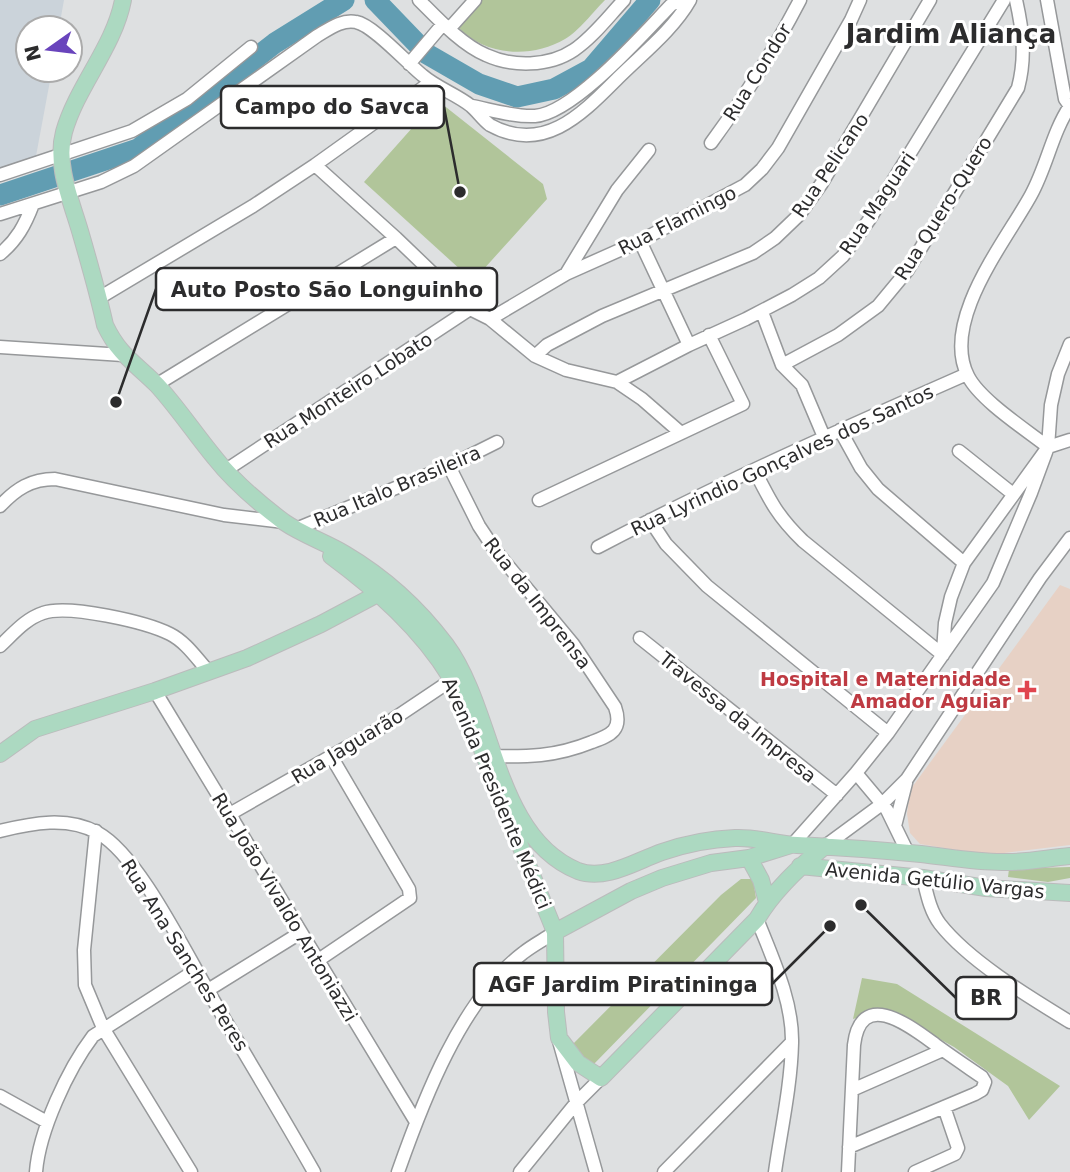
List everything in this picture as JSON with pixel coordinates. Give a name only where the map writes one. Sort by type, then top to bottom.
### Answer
[{"type":"main road","name":"Avenida Presidente Médici","points":[[122,0],[121,11],[64,133],[61,160],[104,325],[122,355],[156,385],[226,470],[290,526],[384,590],[420,636],[458,676],[555,932]]},
{"type":"main road","points":[[0,754],[35,729],[247,658],[321,624],[384,590]]},
{"type":"main road","name":"Avenida Presidente Médici","points":[[490,756],[525,825],[551,854],[580,872]]},
{"type":"main road","name":"Avenida Getúlio Vargas","points":[[580,872],[596,874],[615,870],[663,851],[708,840],[765,838],[792,845],[997,862],[1070,856]]},
{"type":"main road","name":"Avenida Getúlio Vargas","points":[[555,932],[631,891],[662,878],[711,863],[749,858],[792,845]]},
{"type":"main road","points":[[555,932],[559,1038],[578,1063],[601,1078],[757,919],[767,902],[800,866],[825,846]]},
{"type":"main road","points":[[749,858],[761,880],[767,902]]},
{"type":"main road","name":"Avenida Getúlio Vargas","points":[[800,866],[923,878],[986,888],[1070,893]]},
{"type":"street","points":[[419,0],[446,27],[485,55],[516,64],[557,58],[573,51],[587,40],[624,0]]},
{"type":"street","points":[[409,64],[475,0]]},
{"type":"street","points":[[471,106],[537,116],[550,111],[597,79],[671,5],[680,0]]},
{"type":"street","points":[[0,214],[33,204],[67,188],[108,179],[134,166],[317,36],[344,22],[352,21],[368,27],[431,82],[471,106],[489,124],[509,132],[536,134],[557,129],[574,120],[607,88],[679,16],[690,0]]},
{"type":"street","name":"Rua Condor","points":[[711,143],[740,104],[800,0]]},
{"type":"street","name":"Rua Flamingo","points":[[490,319],[566,274],[640,241],[666,225],[732,193],[762,169],[778,148],[860,0]]},
{"type":"street","name":"Rua Pelicano","points":[[535,356],[547,345],[582,326],[752,253],[775,238],[799,215],[822,183],[930,0]]},
{"type":"street","name":"Rua Maguari","points":[[617,383],[709,335],[762,312],[819,278],[843,256],[869,220],[1004,0]]},
{"type":"street","name":"Rua Quero-Quero","points":[[782,366],[838,335],[877,306],[907,271],[1018,88],[1023,36],[1016,0]]},
{"type":"street","points":[[1047,0],[1065,99],[1070,106],[1032,193],[968,305],[962,341],[967,374],[977,390],[1048,447]]},
{"type":"street","points":[[0,175],[61,160],[132,131],[187,99],[251,47]]},
{"type":"street","points":[[99,298],[253,206],[431,82]]},
{"type":"street","points":[[566,274],[617,190],[649,150]]},
{"type":"street","points":[[315,165],[470,309],[490,319],[535,356],[566,370],[617,383],[642,399],[681,433]]},
{"type":"street","points":[[0,254],[12,245],[23,229],[33,204]]},
{"type":"street","points":[[156,385],[396,238]]},
{"type":"street","points":[[640,241],[689,345]]},
{"type":"street","name":"Rua Monteiro Lobato","points":[[226,470],[470,309]]},
{"type":"street","points":[[762,312],[782,366],[802,385],[824,437]]},
{"type":"street","points":[[539,500],[743,404],[709,335]]},
{"type":"street","points":[[792,845],[888,733],[993,583],[1048,447],[1051,405],[1058,374],[1070,345]]},
{"type":"street","points":[[1,349],[122,355]]},
{"type":"street","name":"Rua Lyrindio Gonçalves dos Santos","points":[[597,547],[824,437],[967,374]]},
{"type":"street","points":[[840,430],[861,468],[878,489],[964,563]]},
{"type":"street","points":[[943,655],[945,623],[951,597],[964,563],[1048,447],[1070,440]]},
{"type":"street","name":"Rua Italo Brasileira","points":[[290,526],[449,466],[497,442]]},
{"type":"street","points":[[959,451],[1013,494]]},
{"type":"street","name":"Rua da Imprensa","points":[[449,466],[479,526],[495,550],[573,644],[615,707],[618,717],[617,727],[608,736],[575,749],[553,755],[490,756]]},
{"type":"street","points":[[755,471],[782,521],[943,655]]},
{"type":"street","points":[[0,506],[17,489],[30,482],[55,479],[224,515],[290,526]]},
{"type":"street","points":[[650,520],[666,544],[706,586],[888,733]]},
{"type":"street","points":[[825,846],[883,804],[907,779],[1032,590],[1070,538]]},
{"type":"street","points":[[0,646],[29,619],[42,613],[66,609],[84,611],[171,634],[185,644],[209,672]]},
{"type":"street","name":"Travessa da Impresa","points":[[640,638],[837,795]]},
{"type":"street","name":"Rua Jaguarão","points":[[229,815],[377,730],[458,676]]},
{"type":"street","name":"Rua João Vivaldo Antoniazzi","points":[[155,691],[416,1122]]},
{"type":"street","points":[[317,961],[408,901],[409,888],[331,756]]},
{"type":"street","points":[[856,773],[883,804],[908,853]]},
{"type":"street","points":[[895,827],[907,779]]},
{"type":"street","name":"Rua Ana Sanches Peres","points":[[0,831],[43,822],[79,826],[96,831],[116,846],[130,862],[162,912],[314,1172]]},
{"type":"street","points":[[96,831],[83,975],[88,997],[103,1028],[191,1172]]},
{"type":"street","points":[[923,878],[930,906],[940,923],[956,940],[995,972],[1070,1022]]},
{"type":"street","points":[[757,919],[787,1005],[792,1042],[775,1172]]},
{"type":"street","points":[[398,1172],[426,1095],[452,1045],[490,986],[522,954],[555,932]]},
{"type":"street","points":[[208,990],[300,933]]},
{"type":"street","points":[[36,1172],[39,1144],[47,1122],[83,1049],[93,1036],[196,970]]},
{"type":"street","points":[[848,1172],[849,1147],[852,1090],[856,1031],[864,1019],[876,1015],[890,1015],[905,1022],[982,1077],[985,1082],[982,1090],[849,1147]]},
{"type":"street","points":[[559,1038],[596,1172]]},
{"type":"street","points":[[664,1172],[792,1042]]},
{"type":"street","points":[[852,1090],[943,1050]]},
{"type":"street","points":[[520,1172],[576,1103],[601,1078]]},
{"type":"street","points":[[0,1096],[47,1122]]},
{"type":"street","points":[[915,1172],[955,1154],[958,1148],[944,1107]]},
{"type":"shaded area","points":[[0,0],[64,0],[62,14],[14,14],[14,84],[49,84],[36,156],[0,169]]},
{"type":"shaded area","name":"Hospital e Maternidade Amador Aguiar","points":[[1060,585],[1070,589],[1070,845],[988,855],[920,844],[910,833],[907,814],[910,790]]},
{"type":"green space","points":[[482,0],[605,0],[570,36],[538,50],[523,52],[495,49],[481,44],[458,27]]},
{"type":"green space","points":[[437,100],[543,184],[547,199],[473,281],[364,182]]},
{"type":"green space","points":[[1070,867],[1070,878],[1048,882],[1008,877],[1009,869]]},
{"type":"green space","points":[[741,879],[753,879],[756,898],[593,1065],[570,1047],[721,895]]},
{"type":"green space","points":[[862,978],[897,984],[1060,1086],[1029,1120],[1008,1086],[954,1047],[886,1009],[853,1019]]},
{"type":"waterway","points":[[0,195],[138,149],[275,43],[344,0]]},
{"type":"waterway","points":[[375,0],[427,54],[479,84],[517,97],[554,89],[591,69],[650,0]]},
{"type":"place","name":"Campo do Savca","points":[[460,192]]},
{"type":"place","name":"Auto Posto São Longuinho","points":[[116,402]]},
{"type":"place","name":"Hospital e Maternidade Amador Aguiar","points":[[1027,690]]},
{"type":"place","name":"BR","points":[[861,905]]},
{"type":"place","name":"AGF Jardim Piratininga","points":[[830,926]]},
{"type":"district","name":"Jardim Aliança","points":[[951,34]]}]
